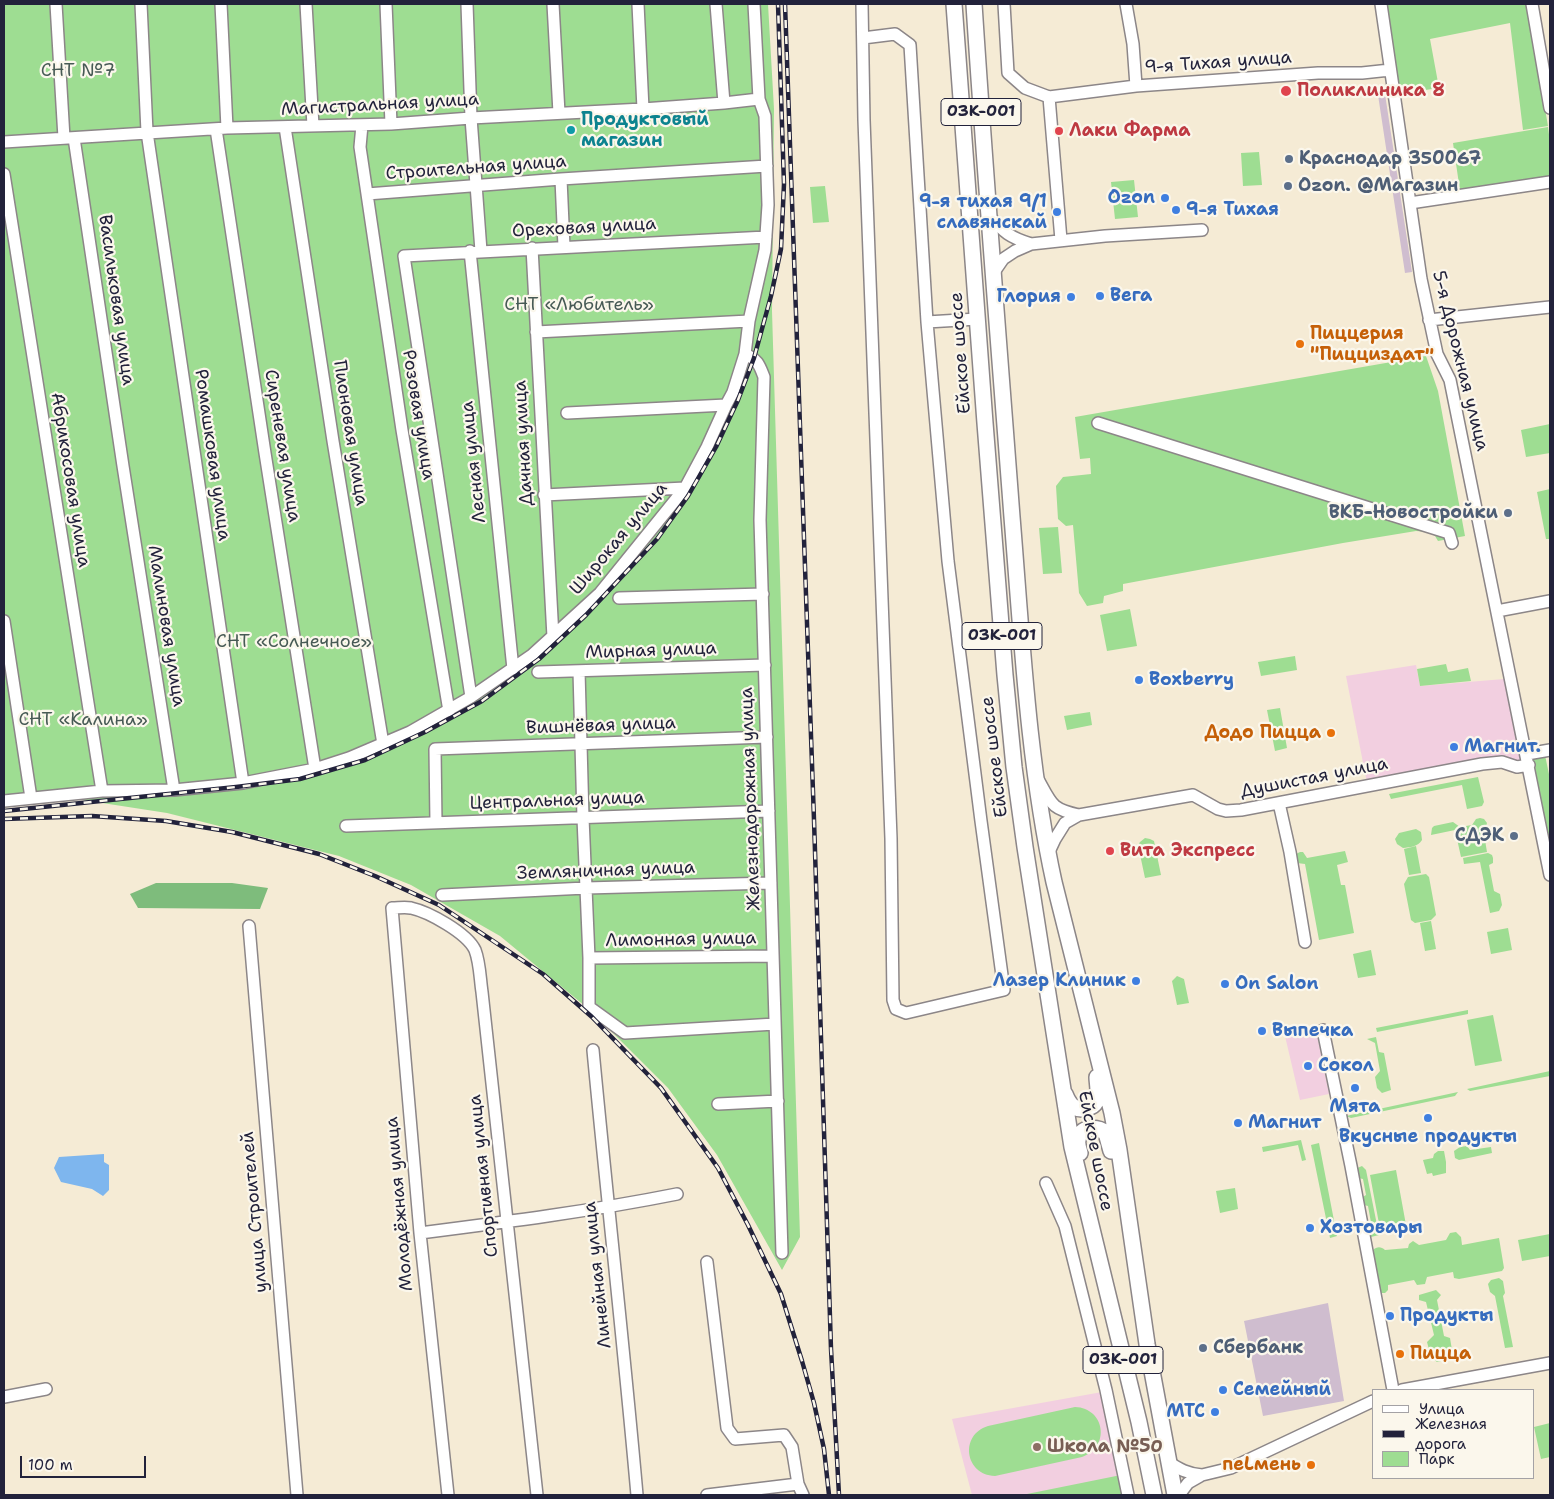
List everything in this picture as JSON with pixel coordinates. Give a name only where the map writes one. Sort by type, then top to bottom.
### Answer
[{"type":"main road","name":"Ейское шоссе","points":[[954,4],[998,597],[1014,767],[1026,857],[1072,1147],[1139,1422],[1154,1495]]},
{"type":"main road","name":"Ейское шоссе","points":[[974,5],[1023,654],[1036,776],[1048,854],[1112,1113],[1147,1344],[1175,1495]]},
{"type":"main road","name":"03К-001","points":[[1063,1092],[1068,1102],[1078,1109],[1085,1109],[1096,1103],[1098,1095],[1094,1040]]},
{"type":"main road","name":"03К-001","points":[[1092,1231],[1078,1143],[1081,1133],[1086,1129],[1097,1128],[1103,1131],[1108,1138],[1128,1220]]},
{"type":"street","name":"Васильковая улица","points":[[56,4],[69,138],[123,466]]},
{"type":"street","name":"Ромашковая улица","points":[[141,4],[147,132],[243,783]]},
{"type":"street","name":"Сиреневая улица","points":[[221,4],[221,129],[266,462],[315,769]]},
{"type":"street","points":[[306,4],[313,126]]},
{"type":"street","points":[[386,4],[391,124]]},
{"type":"street","name":"Лесная улица","points":[[467,4],[476,251],[513,669]]},
{"type":"street","points":[[553,4],[559,113]]},
{"type":"street","points":[[638,4],[643,109]]},
{"type":"street","points":[[716,4],[724,103]]},
{"type":"street","name":"Широкая улица","points":[[4,801],[102,791],[174,790],[243,783],[315,769],[349,758],[410,732],[471,697],[513,669],[553,637],[600,593],[684,488],[707,447],[733,392],[745,354],[749,322],[765,250],[768,205],[764,116],[759,99],[754,4]]},
{"type":"street","points":[[862,4],[864,120],[891,838],[893,1000],[896,1009],[906,1013],[1004,990],[948,562],[927,322],[910,45],[895,34],[863,38]]},
{"type":"street","points":[[1004,4],[1008,73],[1025,88],[1049,97],[1061,240]]},
{"type":"street","points":[[1126,4],[1133,44],[1136,86]]},
{"type":"street","name":"5-я Дорожная улица","points":[[1381,4],[1421,279],[1437,354],[1450,380],[1550,875]]},
{"type":"street","points":[[1532,4],[1550,108]]},
{"type":"street","name":"9-я Тихая улица","points":[[1049,97],[1136,86],[1318,73],[1362,73],[1390,70]]},
{"type":"street","name":"Магистральная улица","points":[[4,142],[147,132],[391,124],[643,109],[759,99]]},
{"type":"street","name":"Розовая улица","points":[[362,125],[360,147],[402,430],[449,711]]},
{"type":"street","name":"Пионовая улица","points":[[285,127],[333,441],[383,744]]},
{"type":"street","name":"Строительная улица","points":[[367,194],[767,166]]},
{"type":"street","name":"Абрикосовая улица","points":[[4,174],[102,791]]},
{"type":"street","points":[[560,179],[564,247]]},
{"type":"street","points":[[1410,203],[1550,182]]},
{"type":"street","points":[[990,216],[1009,235],[1031,244]]},
{"type":"street","points":[[994,272],[1003,259],[1031,244],[1105,236],[1202,230]]},
{"type":"street","name":"Ореховая улица","points":[[471,697],[404,256],[766,237]]},
{"type":"street","name":"Дачная улица","points":[[532,248],[553,637]]},
{"type":"street","points":[[1429,320],[1550,307]]},
{"type":"street","points":[[927,322],[978,319]]},
{"type":"street","points":[[536,332],[749,322]]},
{"type":"street","name":"Железнодорожная улица","points":[[745,354],[758,362],[764,376],[760,520],[782,1253]]},
{"type":"street","points":[[566,413],[726,405]]},
{"type":"street","points":[[1098,423],[1450,534],[1452,543]]},
{"type":"street","name":"Малиновая улица","points":[[123,466],[174,790]]},
{"type":"street","points":[[544,495],[684,488]]},
{"type":"street","points":[[619,598],[763,594]]},
{"type":"street","points":[[1498,611],[1550,601]]},
{"type":"street","points":[[4,621],[31,798]]},
{"type":"street","name":"Мирная улица","points":[[538,672],[765,665]]},
{"type":"street","name":"Лимонная улица","points":[[579,670],[589,1007],[625,1033],[775,1024]]},
{"type":"street","name":"Вишнёвая улица","points":[[436,823],[435,749],[767,738]]},
{"type":"street","name":"Душистая улица","points":[[1079,815],[1189,795],[1226,811],[1241,810],[1482,764],[1502,762],[1517,767],[1550,750]]},
{"type":"street","points":[[1036,776],[1054,807],[1079,815]]},
{"type":"street","points":[[1279,803],[1290,852],[1305,942]]},
{"type":"street","name":"Центральная улица","points":[[346,826],[769,811]]},
{"type":"street","points":[[1048,854],[1065,823],[1079,815]]},
{"type":"street","name":"Земляничная улица","points":[[442,895],[586,888],[771,883]]},
{"type":"street","name":"Спортивная улица","points":[[392,908],[410,908],[425,913],[447,925],[474,948],[477,957],[537,1495]]},
{"type":"street","name":"Молодёжная улица","points":[[392,908],[420,1233],[448,1495]]},
{"type":"street","name":"улица Строителей","points":[[249,926],[297,1495]]},
{"type":"street","name":"Лимонная улица","points":[[589,958],[773,956]]},
{"type":"street","points":[[1323,1030],[1351,1166],[1393,1389]]},
{"type":"street","name":"Линейная улица","points":[[593,1050],[637,1495]]},
{"type":"street","points":[[718,1104],[778,1101]]},
{"type":"street","points":[[1046,1183],[1065,1226],[1106,1390],[1128,1495]]},
{"type":"street","points":[[420,1233],[608,1207],[677,1194]]},
{"type":"street","points":[[707,1262],[727,1428],[735,1439],[784,1435],[792,1447],[798,1484],[803,1495]]},
{"type":"street","points":[[1407,1389],[1550,1363]]},
{"type":"street","points":[[4,1397],[46,1389]]},
{"type":"street","points":[[1179,1495],[1188,1483],[1202,1476],[1231,1468],[1372,1402]]},
{"type":"street","points":[[1168,1462],[1180,1470],[1202,1476]]},
{"type":"street","points":[[707,1495],[798,1484]]},
{"type":"shaded area","points":[[1385,94],[1412,272],[1405,273],[1378,95]]},
{"type":"shaded area","points":[[1416,665],[1420,686],[1504,679],[1521,759],[1517,762],[1506,756],[1367,783],[1346,676]]},
{"type":"shaded area","name":"Сокол","points":[[1316,1030],[1329,1094],[1300,1100],[1285,1036]]},
{"type":"shaded area","points":[[1328,1303],[1344,1401],[1263,1416],[1244,1321]]},
{"type":"shaded area","name":"Школа №50","points":[[1102,1392],[1126,1495],[972,1495],[952,1419]]},
{"type":"green space","points":[[4,4],[768,4],[774,109],[772,311],[800,1237],[782,1270],[717,1155],[668,1088],[591,1011],[500,936],[411,885],[339,856],[167,813],[70,798],[4,805]]},
{"type":"green space","points":[[1386,4],[1527,4],[1548,126],[1523,130],[1510,23],[1430,39],[1439,88],[1398,94]]},
{"type":"green space","points":[[1548,127],[1550,176],[1460,191],[1453,143]]},
{"type":"green space","points":[[1259,152],[1262,185],[1243,186],[1241,153]]},
{"type":"green space","points":[[1134,180],[1138,217],[1115,219],[1111,182]]},
{"type":"green space","points":[[825,186],[829,222],[813,223],[810,187]]},
{"type":"green space","points":[[1426,356],[1438,391],[1465,536],[1438,541],[1429,532],[1416,531],[1343,543],[1123,584],[1123,591],[1104,596],[1103,603],[1087,606],[1079,593],[1073,525],[1066,526],[1058,519],[1056,486],[1063,477],[1091,474],[1090,458],[1080,459],[1075,417]]},
{"type":"green space","points":[[1550,424],[1550,453],[1526,457],[1521,430]]},
{"type":"green space","points":[[1550,489],[1550,539],[1546,539],[1537,492]]},
{"type":"green space","points":[[1058,527],[1062,573],[1043,574],[1039,528]]},
{"type":"green space","points":[[1130,609],[1137,646],[1107,651],[1100,615]]},
{"type":"green space","points":[[1295,656],[1297,670],[1261,676],[1258,662]]},
{"type":"green space","points":[[1446,664],[1448,672],[1468,668],[1471,681],[1420,686],[1417,669]]},
{"type":"green space","points":[[1280,708],[1287,748],[1275,751],[1267,710]]},
{"type":"green space","points":[[1090,712],[1092,725],[1067,730],[1064,716]]},
{"type":"green space","points":[[1545,755],[1550,779],[1550,860],[1532,762],[1535,756]]},
{"type":"green space","points":[[1478,777],[1484,802],[1482,806],[1467,809],[1462,785],[1391,799],[1389,794]]},
{"type":"green space","points":[[1476,819],[1484,819],[1487,823],[1483,828],[1487,852],[1461,857],[1455,830],[1431,835],[1434,826],[1453,822],[1460,827],[1472,825]]},
{"type":"green space","points":[[1416,829],[1421,832],[1422,840],[1418,844],[1403,848],[1397,844],[1395,839],[1399,833]]},
{"type":"green space","points":[[1145,838],[1154,841],[1161,875],[1145,878],[1138,845]]},
{"type":"green space","points":[[1416,846],[1421,873],[1409,875],[1404,849]]},
{"type":"green space","points":[[1345,851],[1348,862],[1337,865],[1341,885],[1345,885],[1354,933],[1319,940],[1305,864],[1297,863],[1296,854],[1303,852],[1307,858]]},
{"type":"green space","points":[[1488,853],[1493,858],[1493,863],[1489,865],[1494,891],[1500,894],[1502,905],[1499,911],[1490,913],[1480,862],[1464,864],[1463,858]]},
{"type":"green space","points":[[1426,874],[1429,877],[1436,915],[1431,920],[1415,923],[1411,920],[1404,884],[1408,877]]},
{"type":"green space","points":[[156,883],[232,883],[268,888],[260,909],[138,908],[130,894]]},
{"type":"green space","points":[[1431,921],[1436,949],[1425,951],[1420,923]]},
{"type":"green space","points":[[1508,928],[1512,950],[1491,954],[1487,932]]},
{"type":"green space","points":[[1371,950],[1376,975],[1358,978],[1353,954]]},
{"type":"green space","points":[[1177,976],[1184,979],[1189,1003],[1177,1005],[1172,981]]},
{"type":"green space","points":[[1468,1010],[1468,1014],[1377,1032],[1376,1028]]},
{"type":"green space","points":[[1493,1015],[1502,1061],[1475,1066],[1467,1020]]},
{"type":"green space","points":[[1376,1037],[1379,1052],[1384,1053],[1391,1090],[1382,1093],[1377,1088],[1375,1077],[1380,1071],[1375,1043],[1367,1039]]},
{"type":"green space","points":[[1550,1071],[1550,1076],[1470,1091],[1467,1089]]},
{"type":"green space","points":[[1458,1092],[1455,1096],[1351,1118],[1346,1116]]},
{"type":"green space","points":[[1301,1140],[1306,1160],[1302,1161],[1298,1145],[1263,1152],[1262,1147]]},
{"type":"green space","points":[[1319,1143],[1337,1236],[1330,1238],[1311,1145]]},
{"type":"green space","points":[[1467,1146],[1470,1150],[1491,1147],[1492,1153],[1459,1160],[1455,1158],[1454,1151],[1460,1147]]},
{"type":"green space","points":[[1438,1151],[1444,1151],[1446,1173],[1433,1176],[1432,1173],[1427,1174],[1423,1160],[1433,1158],[1434,1154]]},
{"type":"green space","points":[[1362,1166],[1366,1170],[1379,1235],[1371,1237],[1367,1235],[1367,1232],[1372,1228],[1368,1206],[1364,1205],[1361,1198],[1366,1195],[1363,1179],[1358,1178],[1355,1169]]},
{"type":"green space","points":[[1396,1170],[1406,1225],[1380,1229],[1370,1175]]},
{"type":"green space","points":[[1235,1188],[1238,1209],[1220,1213],[1216,1191]]},
{"type":"green space","points":[[1456,1232],[1461,1237],[1462,1245],[1499,1238],[1504,1268],[1502,1271],[1459,1279],[1454,1278],[1453,1272],[1427,1277],[1425,1284],[1417,1285],[1414,1280],[1388,1285],[1388,1290],[1385,1293],[1378,1291],[1371,1253],[1374,1249],[1377,1247],[1385,1250],[1408,1248],[1409,1244],[1413,1241],[1419,1245],[1446,1240],[1450,1233]]},
{"type":"green space","points":[[1550,1234],[1550,1256],[1522,1261],[1518,1240]]},
{"type":"green space","points":[[1499,1278],[1503,1281],[1505,1293],[1503,1296],[1513,1347],[1505,1348],[1495,1296],[1490,1292],[1488,1284],[1491,1280]]},
{"type":"green space","points":[[1436,1290],[1441,1295],[1437,1300],[1444,1336],[1450,1338],[1453,1356],[1450,1359],[1437,1362],[1431,1357],[1427,1342],[1434,1335],[1426,1302],[1419,1300],[1419,1295]]},
{"type":"green space","points":[[1075,1407],[1085,1409],[1093,1414],[1101,1429],[1097,1445],[1091,1452],[1082,1457],[995,1476],[985,1474],[977,1469],[972,1462],[969,1454],[973,1437],[988,1426]]},
{"type":"green space","points":[[1550,1423],[1550,1457],[1541,1459],[1534,1427]]},
{"type":"green space","points":[[1121,1475],[1125,1495],[1022,1495]]},
{"type":"water","points":[[104,1154],[104,1162],[109,1165],[109,1190],[103,1196],[92,1189],[61,1182],[54,1168],[59,1157]]},
{"type":"railway","points":[[4,811],[300,779],[365,760],[425,732],[482,701],[539,659],[586,615],[657,539],[688,496],[716,447],[738,400],[754,358],[771,296],[781,249],[784,184],[778,4]]},
{"type":"railway","points":[[785,4],[831,1349],[839,1495]]},
{"type":"railway","points":[[4,819],[92,816],[166,821],[232,832],[319,854],[375,876],[439,905],[543,974],[592,1017],[661,1088],[718,1168],[781,1294],[814,1403],[824,1449],[829,1495]]},
{"type":"place","name":"Поликлиника 8","points":[[1286,91]]},
{"type":"place","name":"Продуктовый магазин","points":[[571,130]]},
{"type":"place","name":"Лаки Фарма","points":[[1059,131]]},
{"type":"place","name":"Краснодар 350067","points":[[1289,159]]},
{"type":"place","name":"Ozon. @Магазин","points":[[1288,186]]},
{"type":"place","name":"Ozon","points":[[1165,198]]},
{"type":"place","name":"9-я Тихая","points":[[1176,210]]},
{"type":"place","name":"9-я тихая 9/1 славянскай","points":[[1057,212]]},
{"type":"place","name":"Вега","points":[[1100,296]]},
{"type":"place","name":"Глория","points":[[1071,297]]},
{"type":"place","name":"Пиццерия \"Пицциздат\"","points":[[1300,344]]},
{"type":"place","name":"ВКБ-Новостройки","points":[[1508,513]]},
{"type":"place","name":"Boxberry","points":[[1139,680]]},
{"type":"place","name":"Додо Пицца","points":[[1331,733]]},
{"type":"place","name":"Магнит.","points":[[1454,747]]},
{"type":"place","name":"СДЭК","points":[[1514,836]]},
{"type":"place","name":"Вита Экспресс","points":[[1110,851]]},
{"type":"place","name":"Лазер Клиник","points":[[1136,981]]},
{"type":"place","name":"On Salon","points":[[1225,984]]},
{"type":"place","name":"Выпечка","points":[[1262,1031]]},
{"type":"place","name":"Сокол","points":[[1308,1066]]},
{"type":"place","name":"Мята","points":[[1355,1088]]},
{"type":"place","name":"Вкусные продукты","points":[[1428,1118]]},
{"type":"place","name":"Магнит","points":[[1238,1123]]},
{"type":"place","name":"Хозтовары","points":[[1310,1228]]},
{"type":"place","name":"Продукты","points":[[1390,1316]]},
{"type":"place","name":"Сбербанк","points":[[1203,1348]]},
{"type":"place","name":"Пицца","points":[[1400,1354]]},
{"type":"place","name":"Семейный","points":[[1223,1390]]},
{"type":"place","name":"МТС","points":[[1215,1412]]},
{"type":"place","name":"Школа №50","points":[[1037,1447]]},
{"type":"place","name":"пеLмень","points":[[1311,1465]]},
{"type":"park label","name":"СНТ №7","points":[[78,71]]},
{"type":"park label","name":"СНТ «Любитель»","points":[[579,305]]},
{"type":"park label","name":"СНТ «Солнечное»","points":[[294,642]]},
{"type":"park label","name":"СНТ «Калина»","points":[[83,720]]}]
